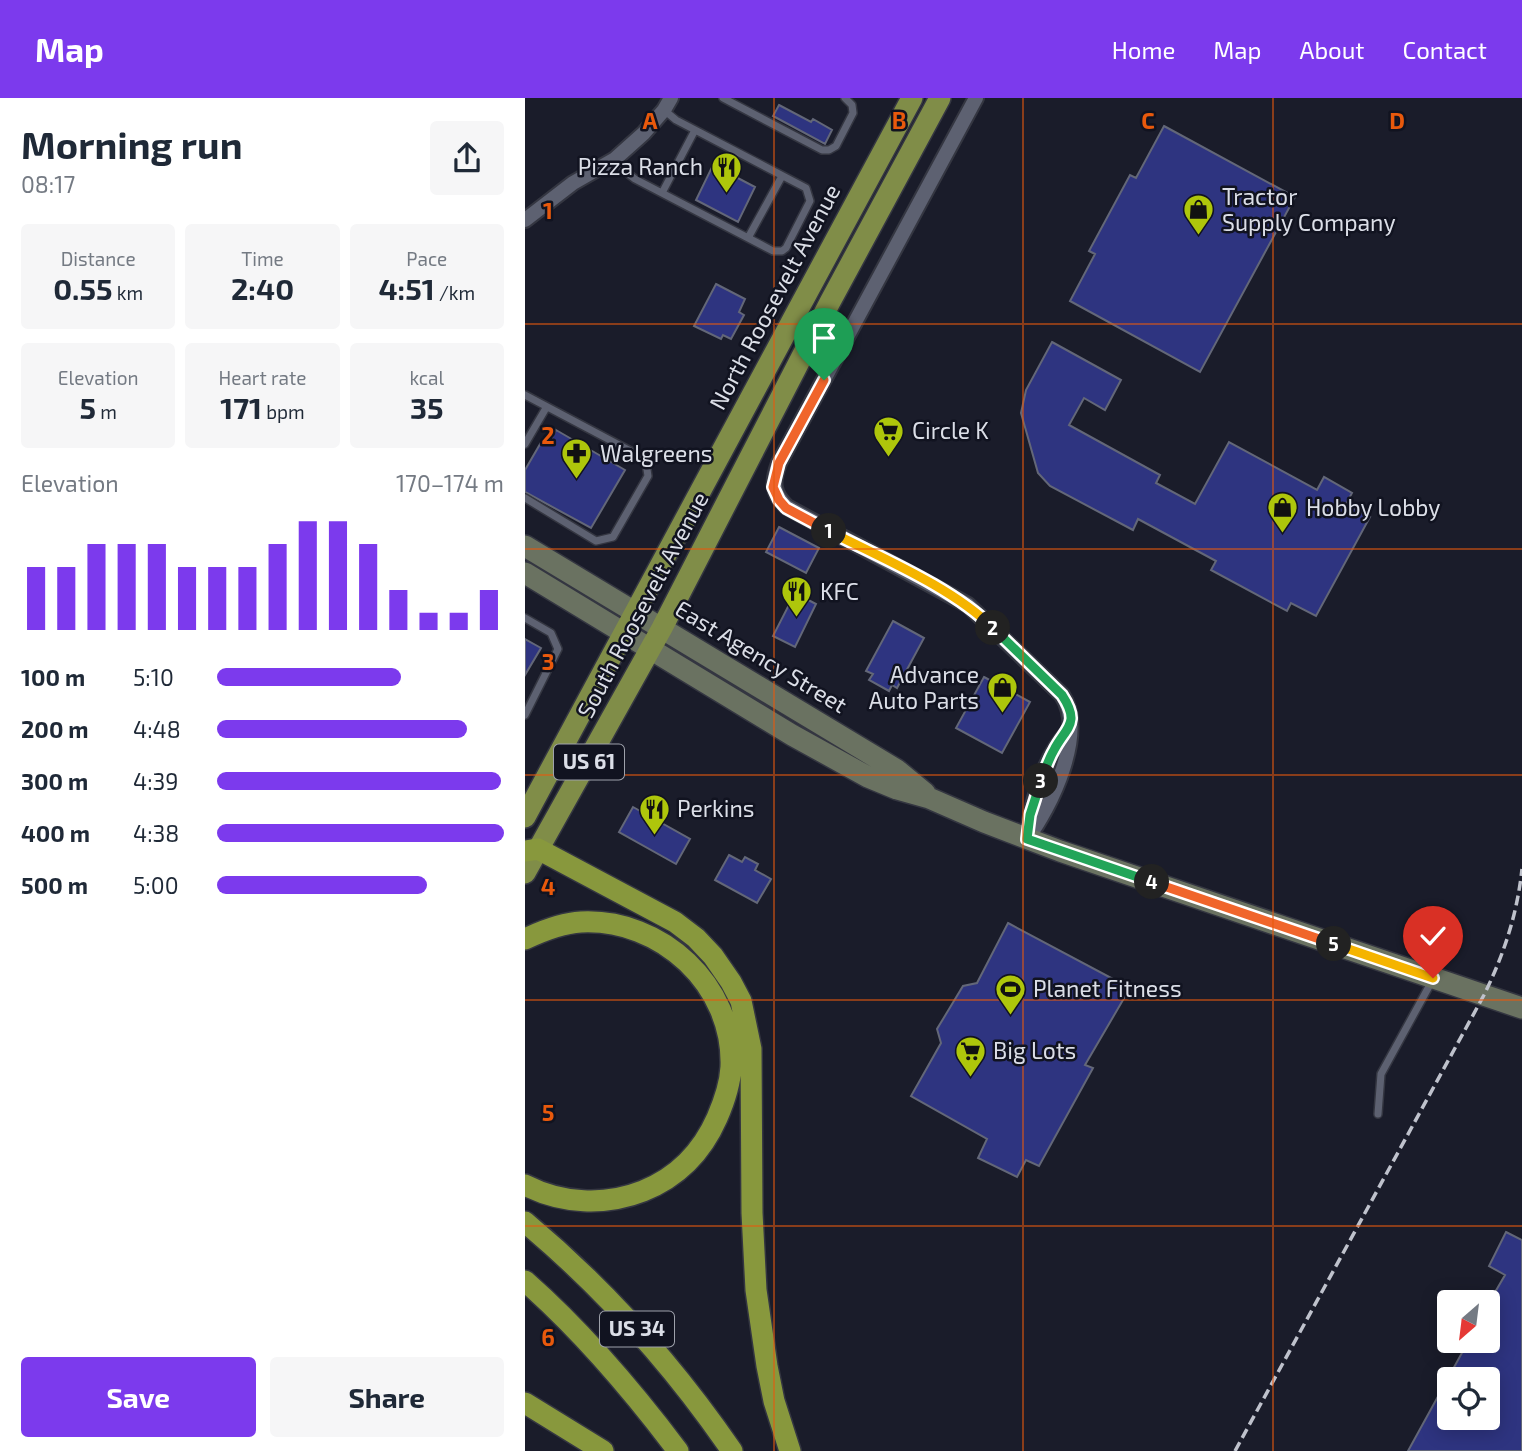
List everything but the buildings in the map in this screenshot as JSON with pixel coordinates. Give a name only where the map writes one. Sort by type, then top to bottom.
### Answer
[{"type":"highway","name":"North Roosevelt Avenue","points":[[525,817],[912,98]]},
{"type":"highway","name":"South Roosevelt Avenue","points":[[525,873],[532,850],[651,649],[940,98]]},
{"type":"highway","points":[[532,850],[675,922],[713,956],[741,1001],[751,1049],[752,1213],[756,1290],[774,1401],[790,1451]]},
{"type":"highway","points":[[525,939],[556,927],[580,922],[608,924],[651,936],[687,961],[704,980],[725,1021],[731,1067],[728,1087],[711,1131],[697,1152],[678,1172],[654,1186],[631,1195],[581,1201],[557,1198],[525,1185]]},
{"type":"highway","name":"US 34","points":[[525,1222],[572,1262],[659,1353],[732,1451]]},
{"type":"highway","name":"US 34","points":[[525,1281],[600,1354],[678,1451]]},
{"type":"highway","points":[[525,1403],[603,1451]]},
{"type":"main road","name":"East Agency Street","points":[[525,546],[897,770],[929,797]]},
{"type":"main road","name":"East Agency Street","points":[[525,573],[853,769],[897,789],[929,797],[1027,839],[1522,1008]]},
{"type":"street","points":[[976,98],[779,463],[773,487],[786,508],[957,598],[980,615],[1062,695],[1071,714],[1069,731],[1053,751],[1034,802],[1027,839]]},
{"type":"street","points":[[525,219],[573,183],[615,159],[644,133],[668,104]]},
{"type":"lane","points":[[726,99],[822,150],[829,150],[836,146],[853,113],[852,105],[845,98]]},
{"type":"lane","points":[[615,159],[626,172],[748,238],[773,251],[786,248],[810,201],[806,188],[675,120],[668,104]]},
{"type":"lane","points":[[662,193],[695,130]]},
{"type":"lane","points":[[748,238],[782,176]]},
{"type":"lane","points":[[525,395],[640,456],[646,463],[648,476],[613,537],[605,540],[596,541],[525,498]]},
{"type":"lane","points":[[525,444],[546,408]]},
{"type":"lane","points":[[525,618],[551,633],[558,649],[525,715]]},
{"type":"lane","points":[[1378,1114],[1381,1074],[1433,978]]},
{"type":"railway","points":[[1235,1451],[1484,995],[1509,934],[1522,869]]},
{"type":"place","name":"Pizza Ranch","points":[[726,194]]},
{"type":"place","name":"Tractor Supply Company","points":[[1199,237]]},
{"type":"place","name":"Circle K","points":[[889,458]]},
{"type":"place","name":"Walgreens","points":[[577,481]]},
{"type":"place","name":"Hobby Lobby","points":[[1283,535]]},
{"type":"place","name":"KFC","points":[[797,619]]},
{"type":"place","name":"Advance Auto Parts","points":[[1002,715]]},
{"type":"place","name":"Perkins","points":[[654,836]]},
{"type":"place","name":"Planet Fitness","points":[[1010,1016]]},
{"type":"place","name":"Big Lots","points":[[970,1078]]},
{"type":"route","points":[[824,380],[779,463],[773,487],[779,500],[786,508],[800,516],[968,605],[1062,695],[1068,705],[1071,714],[1069,731],[1053,751],[1030,815],[1027,839],[1433,978]]}]
